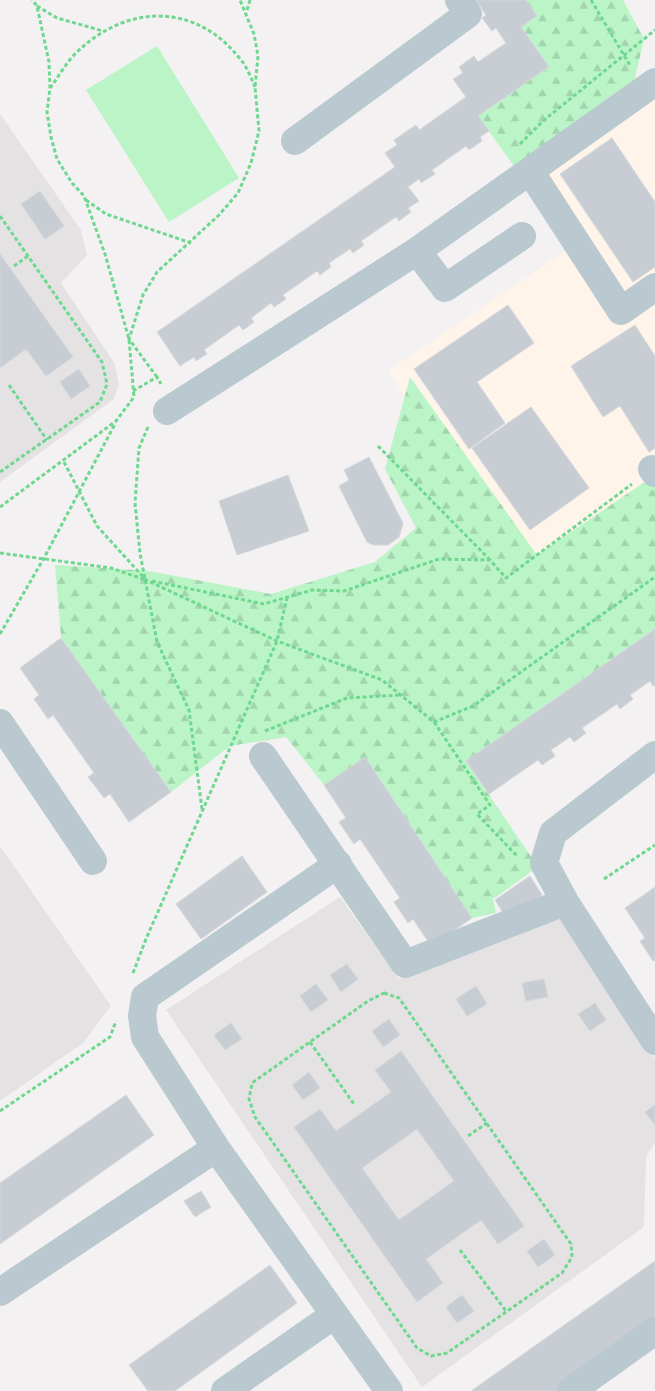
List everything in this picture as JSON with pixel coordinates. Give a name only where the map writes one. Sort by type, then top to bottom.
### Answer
[{"type":"lane","points":[[295,141],[468,14],[459,0]]},
{"type":"lane","points":[[160,408],[417,251],[530,171],[651,94]]},
{"type":"lane","points":[[530,171],[621,312],[655,287]]},
{"type":"lane","points":[[417,251],[445,288],[522,236]]},
{"type":"lane","points":[[0,723],[93,861]]},
{"type":"lane","points":[[260,745],[405,964],[565,902]]},
{"type":"lane","points":[[655,756],[553,833],[544,864],[565,902],[655,1041]]},
{"type":"lane","points":[[338,864],[145,997],[142,1016],[146,1037],[216,1148],[389,1391]]},
{"type":"lane","points":[[0,1292],[216,1148]]},
{"type":"lane","points":[[225,1391],[334,1315]]},
{"type":"lane","points":[[571,1391],[655,1331]]},
{"type":"path","points":[[32,0],[37,6],[57,18],[104,32]]},
{"type":"path","points":[[129,339],[143,295],[158,272],[190,243],[238,193],[251,163],[259,131],[255,87],[258,56],[254,34],[240,0]]},
{"type":"path","points":[[246,11],[250,0]]},
{"type":"path","points":[[591,0],[651,94]]},
{"type":"path","points":[[0,634],[80,492],[116,421],[134,397],[129,339],[105,254],[86,200],[57,160],[47,112],[50,88],[49,62],[37,6]]},
{"type":"path","points":[[50,88],[78,52],[104,32],[127,20],[144,16],[166,15],[210,30],[227,43],[243,61],[255,87]]},
{"type":"path","points":[[518,146],[542,120],[655,30]]},
{"type":"path","points":[[86,200],[106,214],[190,243]]},
{"type":"path","points":[[0,216],[102,362],[107,384],[100,402],[0,472]]},
{"type":"path","points":[[14,266],[28,256]]},
{"type":"path","points":[[129,339],[157,377],[160,408],[139,448],[135,502],[140,553],[157,642],[188,710],[202,810]]},
{"type":"path","points":[[134,391],[157,377]]},
{"type":"path","points":[[9,385],[46,440]]},
{"type":"path","points":[[0,507],[64,462],[116,421]]},
{"type":"path","points":[[378,446],[506,578],[654,471]]},
{"type":"path","points":[[64,462],[97,526],[146,580],[264,604],[312,590],[344,591],[439,559],[490,560]]},
{"type":"path","points":[[0,553],[111,568],[146,580],[277,641],[382,680],[434,722],[490,805],[478,814],[524,863]]},
{"type":"path","points":[[434,722],[473,706],[655,577]]},
{"type":"path","points":[[133,975],[146,939],[277,641],[287,597]]},
{"type":"path","points":[[260,745],[347,698],[401,695]]},
{"type":"path","points":[[230,746],[239,742]]},
{"type":"path","points":[[604,879],[655,845]]},
{"type":"path","points":[[384,993],[399,998],[487,1123],[570,1244],[572,1257],[562,1272],[447,1353],[431,1356],[417,1348],[255,1117],[249,1099],[252,1083],[368,1001],[384,993]]},
{"type":"path","points":[[0,1112],[110,1037],[116,1019]]},
{"type":"path","points":[[310,1042],[354,1104]]},
{"type":"path","points":[[468,1136],[487,1123]]},
{"type":"path","points":[[460,1250],[506,1311]]},
{"type":"shaded area","points":[[655,74],[655,567],[558,635],[388,371],[568,249],[521,171]]},
{"type":"shaded area","points":[[0,114],[81,230],[87,255],[61,283],[115,364],[119,385],[114,399],[0,482]]},
{"type":"shaded area","points":[[0,846],[111,1006],[83,1043],[0,1101]]},
{"type":"shaded area","points":[[340,897],[399,979],[557,916],[655,1059],[655,1142],[646,1157],[644,1227],[422,1387],[166,1010]]},
{"type":"green space","points":[[526,0],[623,0],[644,39],[634,82],[516,169],[478,116],[549,67],[521,27],[537,16]]},
{"type":"green space","points":[[157,46],[239,178],[169,222],[86,90]]},
{"type":"green space","points":[[410,377],[537,555],[649,479],[655,488],[655,629],[466,761],[538,867],[493,899],[496,913],[472,918],[365,757],[324,785],[286,737],[230,746],[171,792],[61,638],[55,565],[149,571],[271,594],[375,562],[416,528],[385,469]]},
{"type":"building","points":[[476,0],[526,0],[537,16],[521,27],[549,67],[478,116],[489,131],[480,137],[482,141],[469,150],[466,146],[432,170],[435,174],[421,183],[419,179],[408,187],[419,201],[408,208],[411,212],[399,221],[396,217],[361,241],[364,245],[353,253],[350,249],[329,263],[331,267],[320,275],[317,271],[283,295],[286,299],[274,307],[271,303],[251,318],[254,322],[243,330],[239,325],[204,350],[207,354],[196,361],[194,357],[180,366],[157,332],[395,167],[385,153],[397,145],[394,140],[416,125],[419,130],[466,97],[453,79],[463,73],[459,67],[474,56],[478,62],[506,43],[496,28],[492,31],[482,18],[486,15]]},
{"type":"building","points":[[612,138],[655,202],[655,267],[633,282],[560,174]]},
{"type":"building","points":[[40,191],[64,226],[45,239],[21,204]]},
{"type":"building","points":[[0,254],[73,357],[46,376],[26,349],[0,368]]},
{"type":"building","points":[[508,305],[534,343],[477,382],[505,423],[469,449],[414,369]]},
{"type":"building","points":[[635,325],[655,356],[655,448],[649,452],[620,406],[603,417],[571,366]]},
{"type":"building","points":[[79,369],[90,386],[71,399],[60,382]]},
{"type":"building","points":[[531,407],[589,488],[530,530],[472,448]]},
{"type":"building","points":[[369,457],[403,523],[399,537],[388,545],[373,545],[367,542],[339,486],[349,480],[344,470]]},
{"type":"building","points":[[288,475],[309,531],[237,555],[219,501]]},
{"type":"building","points":[[655,629],[655,685],[653,686],[650,681],[630,695],[633,699],[620,709],[617,704],[582,728],[586,733],[574,742],[570,737],[551,750],[555,756],[542,765],[538,760],[489,794],[466,761]]},
{"type":"building","points":[[61,638],[171,792],[129,822],[110,794],[104,798],[88,777],[94,773],[53,715],[48,719],[34,699],[39,695],[20,668]]},
{"type":"building","points":[[365,757],[472,918],[431,946],[413,919],[408,923],[394,902],[400,898],[360,839],[354,844],[339,822],[346,818],[324,785]]},
{"type":"building","points":[[242,856],[267,892],[201,939],[176,904]]},
{"type":"building","points":[[530,876],[542,895],[507,919],[495,900]]},
{"type":"building","points":[[655,887],[655,960],[653,961],[640,941],[645,938],[625,908]]},
{"type":"building","points":[[347,964],[358,979],[341,992],[330,975]]},
{"type":"building","points":[[544,979],[548,997],[526,1001],[522,983]]},
{"type":"building","points":[[316,984],[328,1000],[311,1012],[300,996]]},
{"type":"building","points":[[476,986],[487,1004],[467,1016],[456,999]]},
{"type":"building","points":[[595,1003],[606,1020],[590,1031],[578,1014]]},
{"type":"building","points":[[389,1019],[400,1035],[383,1047],[372,1031]]},
{"type":"building","points":[[231,1023],[242,1039],[225,1050],[214,1035]]},
{"type":"building","points":[[401,1051],[524,1226],[498,1244],[481,1220],[426,1259],[443,1283],[417,1302],[294,1127],[320,1109],[336,1131],[391,1092],[375,1070]],"holes":[[[417,1129],[454,1181],[399,1220],[362,1168]]]},
{"type":"building","points":[[309,1072],[320,1088],[303,1100],[292,1085]]},
{"type":"building","points":[[126,1095],[154,1135],[0,1244],[0,1183]]},
{"type":"building","points":[[655,1105],[655,1125],[645,1112]]},
{"type":"building","points":[[201,1191],[211,1207],[195,1217],[184,1201]]},
{"type":"building","points":[[544,1239],[555,1255],[538,1267],[527,1251]]},
{"type":"building","points":[[655,1261],[655,1324],[561,1391],[471,1391]]},
{"type":"building","points":[[270,1265],[297,1303],[175,1391],[148,1391],[129,1365]]},
{"type":"building","points":[[462,1295],[474,1311],[457,1323],[446,1307]]}]
